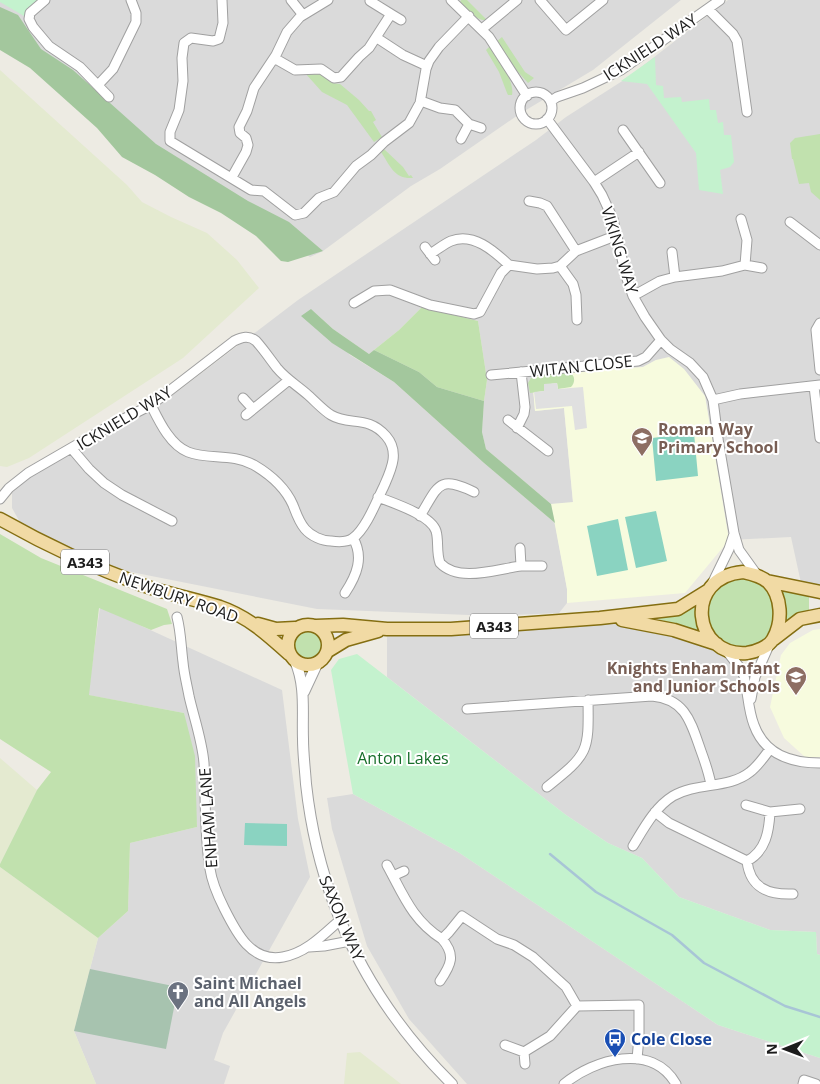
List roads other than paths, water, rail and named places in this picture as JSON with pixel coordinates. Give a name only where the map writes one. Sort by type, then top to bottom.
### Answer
[{"type":"main road","name":"NEWBURY ROAD","points":[[0,519],[93,566],[158,590],[220,607],[251,622],[276,629],[295,628]]},
{"type":"main road","name":"A343","points":[[295,628],[306,625],[366,626],[387,629],[451,629],[600,618],[678,609],[709,589],[718,580],[743,572],[820,592]]},
{"type":"main road","points":[[762,578],[775,592],[779,607],[779,620],[772,640]]},
{"type":"main road","points":[[709,589],[702,607],[703,622],[707,634],[721,647]]},
{"type":"main road","name":"A343","points":[[600,618],[657,626],[740,653],[752,652],[800,619],[820,615]]},
{"type":"main road","name":"NEWBURY ROAD","points":[[251,622],[292,657]]},
{"type":"main road","points":[[316,626],[326,634],[329,645],[328,651]]},
{"type":"main road","points":[[295,628],[287,642],[292,657],[306,664],[318,662]]},
{"type":"main road","name":"A343","points":[[318,662],[325,657],[328,651],[346,640],[387,629]]},
{"type":"street","points":[[46,0],[30,13],[30,22],[49,46],[80,67],[109,97]]},
{"type":"street","points":[[98,85],[113,69],[136,22],[136,13],[131,0]]},
{"type":"street","points":[[222,0],[223,22],[219,39],[213,41],[192,38],[184,43],[181,63],[180,110],[170,136],[172,144],[252,190],[264,192],[292,214],[302,214],[319,198],[336,190],[356,166],[406,126],[414,116],[421,101],[427,66],[439,47],[469,16]]},
{"type":"street","points":[[291,0],[303,15]]},
{"type":"street","points":[[232,178],[247,148],[246,138],[240,133],[239,126],[247,111],[254,88],[274,58],[287,32],[303,15],[328,0]]},
{"type":"street","points":[[451,0],[482,29],[498,50],[527,96]]},
{"type":"street","points":[[482,29],[517,0]]},
{"type":"street","points":[[540,0],[566,30],[603,0]]},
{"type":"street","name":"ICKNIELD WAY","points":[[550,102],[557,97],[583,88],[621,70],[709,10],[720,0]]},
{"type":"street","points":[[370,1],[401,20]]},
{"type":"street","points":[[709,10],[738,41],[747,112]]},
{"type":"street","points":[[274,58],[292,69],[319,69],[332,78],[338,78],[346,73],[357,58],[369,48],[391,14]]},
{"type":"street","points":[[377,38],[403,55],[427,66]]},
{"type":"street","points":[[533,93],[540,93],[546,96],[550,102],[552,111],[542,123],[535,124],[521,113],[523,100],[527,96],[533,93]]},
{"type":"street","points":[[421,101],[442,108],[456,110],[469,124],[481,128]]},
{"type":"street","name":"VIKING WAY","points":[[547,119],[602,195],[613,220],[615,236],[633,296],[645,317],[661,340],[698,370],[703,377],[713,400],[734,533]]},
{"type":"street","points":[[461,138],[469,124]]},
{"type":"street","points":[[623,130],[660,183]]},
{"type":"street","points":[[594,182],[639,152]]},
{"type":"street","points":[[529,201],[546,206],[576,251]]},
{"type":"street","points":[[741,219],[746,240],[745,265]]},
{"type":"street","points":[[790,222],[820,245]]},
{"type":"street","points":[[430,253],[451,241],[472,239],[497,254],[510,265],[537,269],[553,268],[560,266],[576,251],[615,236]]},
{"type":"street","points":[[672,252],[675,277]]},
{"type":"street","points":[[354,303],[374,291],[390,290],[430,305],[474,314],[480,312],[501,273],[510,265]]},
{"type":"street","points":[[633,296],[660,282],[675,277],[722,271],[745,265],[762,268]]},
{"type":"street","points":[[560,266],[573,284],[576,294],[577,320]]},
{"type":"street","points":[[820,323],[816,330],[820,370]]},
{"type":"street","name":"ICKNIELD WAY","points":[[0,499],[9,488],[28,473],[104,429],[151,405],[234,342],[247,337],[256,341],[276,367],[289,380]]},
{"type":"street","name":"WITAN CLOSE","points":[[491,375],[638,361],[646,357],[661,340]]},
{"type":"street","points":[[517,428],[524,414],[525,407],[521,372]]},
{"type":"street","points":[[151,405],[170,436],[185,450],[195,454],[242,460],[273,478],[286,493],[304,527],[311,534],[320,539],[331,541],[353,538],[364,526],[394,461],[392,447],[388,438],[376,428],[366,423],[338,419],[332,416],[289,380],[250,412],[243,398]]},
{"type":"street","points":[[713,400],[740,394],[817,386],[820,438]]},
{"type":"street","points":[[508,420],[548,451]]},
{"type":"street","points":[[72,449],[104,483],[172,522]]},
{"type":"street","points":[[420,516],[438,487],[455,484],[474,492]]},
{"type":"street","points":[[378,497],[432,523],[436,530],[438,558],[440,563],[446,568],[456,572],[470,573],[521,566],[542,566]]},
{"type":"street","points":[[734,533],[739,550],[762,578]]},
{"type":"street","points":[[709,589],[729,549],[734,533]]},
{"type":"street","points":[[345,593],[359,562],[359,552],[353,538]]},
{"type":"street","points":[[520,548],[521,566]]},
{"type":"street","name":"ENHAM LANE","points":[[177,617],[181,635],[183,662],[204,761],[208,858],[218,895],[236,930],[254,951],[268,958],[282,958],[309,947],[350,941]]},
{"type":"street","points":[[750,707],[755,677],[772,640]]},
{"type":"street","points":[[721,647],[741,669],[753,724],[770,748],[789,760],[798,763],[820,763]]},
{"type":"street","name":"SAXON WAY","points":[[292,657],[300,675],[303,693],[303,743],[311,818],[324,878],[350,941],[369,979],[388,1010],[419,1049],[452,1084]]},
{"type":"street","name":"SAXON WAY","points":[[303,693],[318,662]]},
{"type":"street","points":[[467,709],[652,696],[667,698],[682,709],[689,720],[710,777],[711,785]]},
{"type":"street","points":[[547,787],[583,754],[588,738],[588,700]]},
{"type":"street","points":[[632,846],[655,812],[675,794],[733,781],[745,776],[756,766],[770,748]]},
{"type":"street","points":[[746,805],[770,812],[800,809]]},
{"type":"street","points":[[655,812],[669,823],[747,862]]},
{"type":"street","points":[[747,862],[758,853],[765,843],[770,812]]},
{"type":"street","points":[[747,862],[750,878],[758,886],[777,894],[793,894]]},
{"type":"street","points":[[387,864],[417,918],[427,929],[442,939],[449,949],[451,959],[449,968],[440,981]]},
{"type":"street","points":[[393,876],[404,871]]},
{"type":"street","points":[[442,939],[463,912],[497,939],[514,945],[532,957],[566,987],[577,1006]]},
{"type":"street","name":"ENHAM LANE","points":[[309,947],[340,920]]},
{"type":"street","points":[[524,1052],[550,1036],[577,1006],[639,1006],[637,1059]]},
{"type":"street","points":[[504,1045],[524,1052]]},
{"type":"street","points":[[524,1052],[525,1064]]},
{"type":"street","points":[[564,1084],[584,1070],[600,1063],[618,1059],[637,1059],[660,1066],[671,1076],[676,1084]]},
{"type":"street","points":[[802,1084],[804,1080],[816,1084]]},
{"type":"waterway","points":[[550,854],[596,892],[672,935],[704,963],[785,1006],[820,1017]]},
{"type":"place","name":"Roman Way Primary School","points":[[642,457]]},
{"type":"place","name":"Knights Enham Infant and Junior Schools","points":[[796,696]]},
{"type":"place","name":"Saint Michael and All Angels","points":[[178,1011]]},
{"type":"place","name":"Cole Close","points":[[615,1058]]},
{"type":"park label","name":"Anton Lakes","points":[[403,758]]}]
